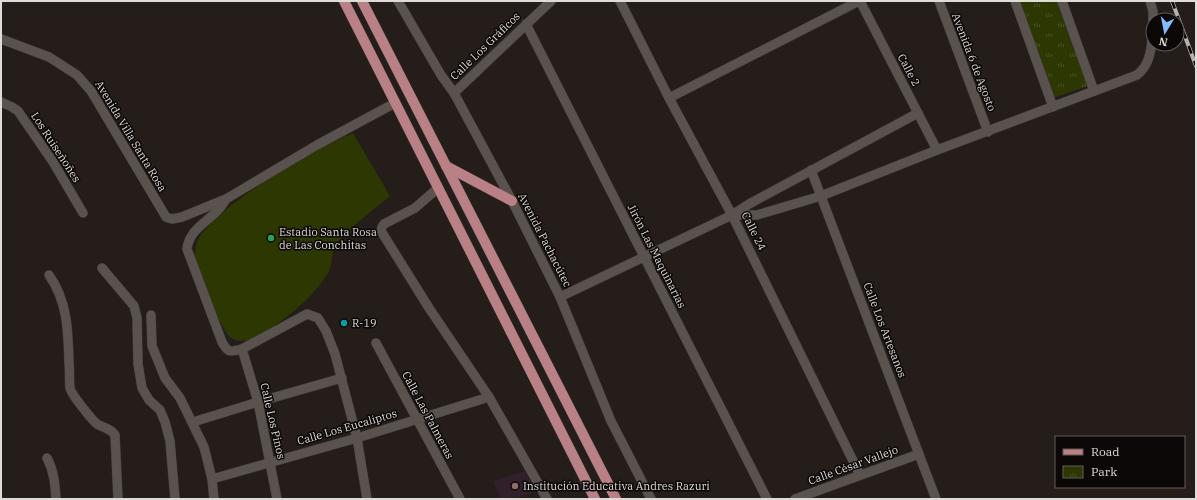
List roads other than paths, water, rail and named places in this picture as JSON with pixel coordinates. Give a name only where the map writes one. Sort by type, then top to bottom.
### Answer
[{"type":"main road","points":[[344,1],[595,499]]},
{"type":"main road","points":[[362,1],[616,499]]},
{"type":"main road","points":[[446,166],[512,201]]},
{"type":"main road","points":[[562,434],[578,426]]},
{"type":"street","name":"Avenida Pachacútec","points":[[398,1],[441,75],[454,93],[512,201],[560,297],[611,421],[651,499]]},
{"type":"street","name":"Calle Los Gráficos","points":[[454,93],[551,1]]},
{"type":"street","name":"Calle 24","points":[[620,1],[669,98],[732,215],[860,475]]},
{"type":"street","points":[[669,98],[860,1]]},
{"type":"street","name":"Calle 2","points":[[860,1],[937,150]]},
{"type":"street","name":"Avenida 6 de Agosto","points":[[939,1],[991,130]]},
{"type":"street","name":"Avenida 6 de Agosto","points":[[945,1],[991,130]]},
{"type":"street","points":[[1015,1],[1053,107]]},
{"type":"street","points":[[1062,1],[1094,91]]},
{"type":"street","points":[[1150,1],[1153,12]]},
{"type":"street","name":"Jirón Las Maquinarias","points":[[526,24],[767,499]]},
{"type":"street","name":"Avenida Villa Santa Rosa","points":[[1,39],[49,57],[78,75],[91,91],[166,217],[172,219],[182,217],[226,198]]},
{"type":"street","points":[[732,215],[757,215],[821,196],[937,150],[1137,75],[1147,65],[1150,52]]},
{"type":"street","name":"Los Ruiseñoñes","points":[[1,102],[18,111],[53,162],[83,213]]},
{"type":"street","points":[[367,499],[357,438],[342,378],[326,331],[318,318],[307,314],[242,349],[231,352],[226,349],[222,342],[187,249],[188,243],[194,231],[220,208],[226,198],[317,145],[395,103]]},
{"type":"street","points":[[560,297],[732,215],[811,170],[918,113]]},
{"type":"street","name":"Calle Los Artesanos","points":[[811,170],[936,499]]},
{"type":"street","points":[[438,188],[415,208],[384,224],[382,227],[382,232],[429,308],[489,397],[548,499]]},
{"type":"street","points":[[102,268],[134,306],[137,318],[138,364],[142,388],[149,400],[160,410],[165,422],[170,442],[175,499]]},
{"type":"street","points":[[49,276],[56,286],[65,308],[68,328],[70,389],[91,419],[111,430],[115,435],[118,499]]},
{"type":"street","points":[[151,315],[152,346],[165,378],[180,398],[204,447],[212,479],[214,499]]},
{"type":"street","name":"Calle Las Palmeras","points":[[376,343],[458,497]]},
{"type":"street","name":"Calle Los Pinos","points":[[242,349],[258,402],[271,462],[277,499]]},
{"type":"street","points":[[193,422],[342,378]]},
{"type":"street","name":"Calle Los Eucaliptos","points":[[212,479],[357,438],[489,397]]},
{"type":"street","name":"Calle César Vallejo","points":[[795,499],[919,454]]},
{"type":"street","points":[[47,458],[52,467],[55,480],[56,499]]},
{"type":"railway","points":[[1172,1],[1196,66]]},
{"type":"place","name":"Estadio Santa Rosa de Las Conchitas","points":[[271,238]]},
{"type":"place","name":"R-19","points":[[344,323]]},
{"type":"place","name":"Institución Educativa Andres Razuri","points":[[515,486]]}]
